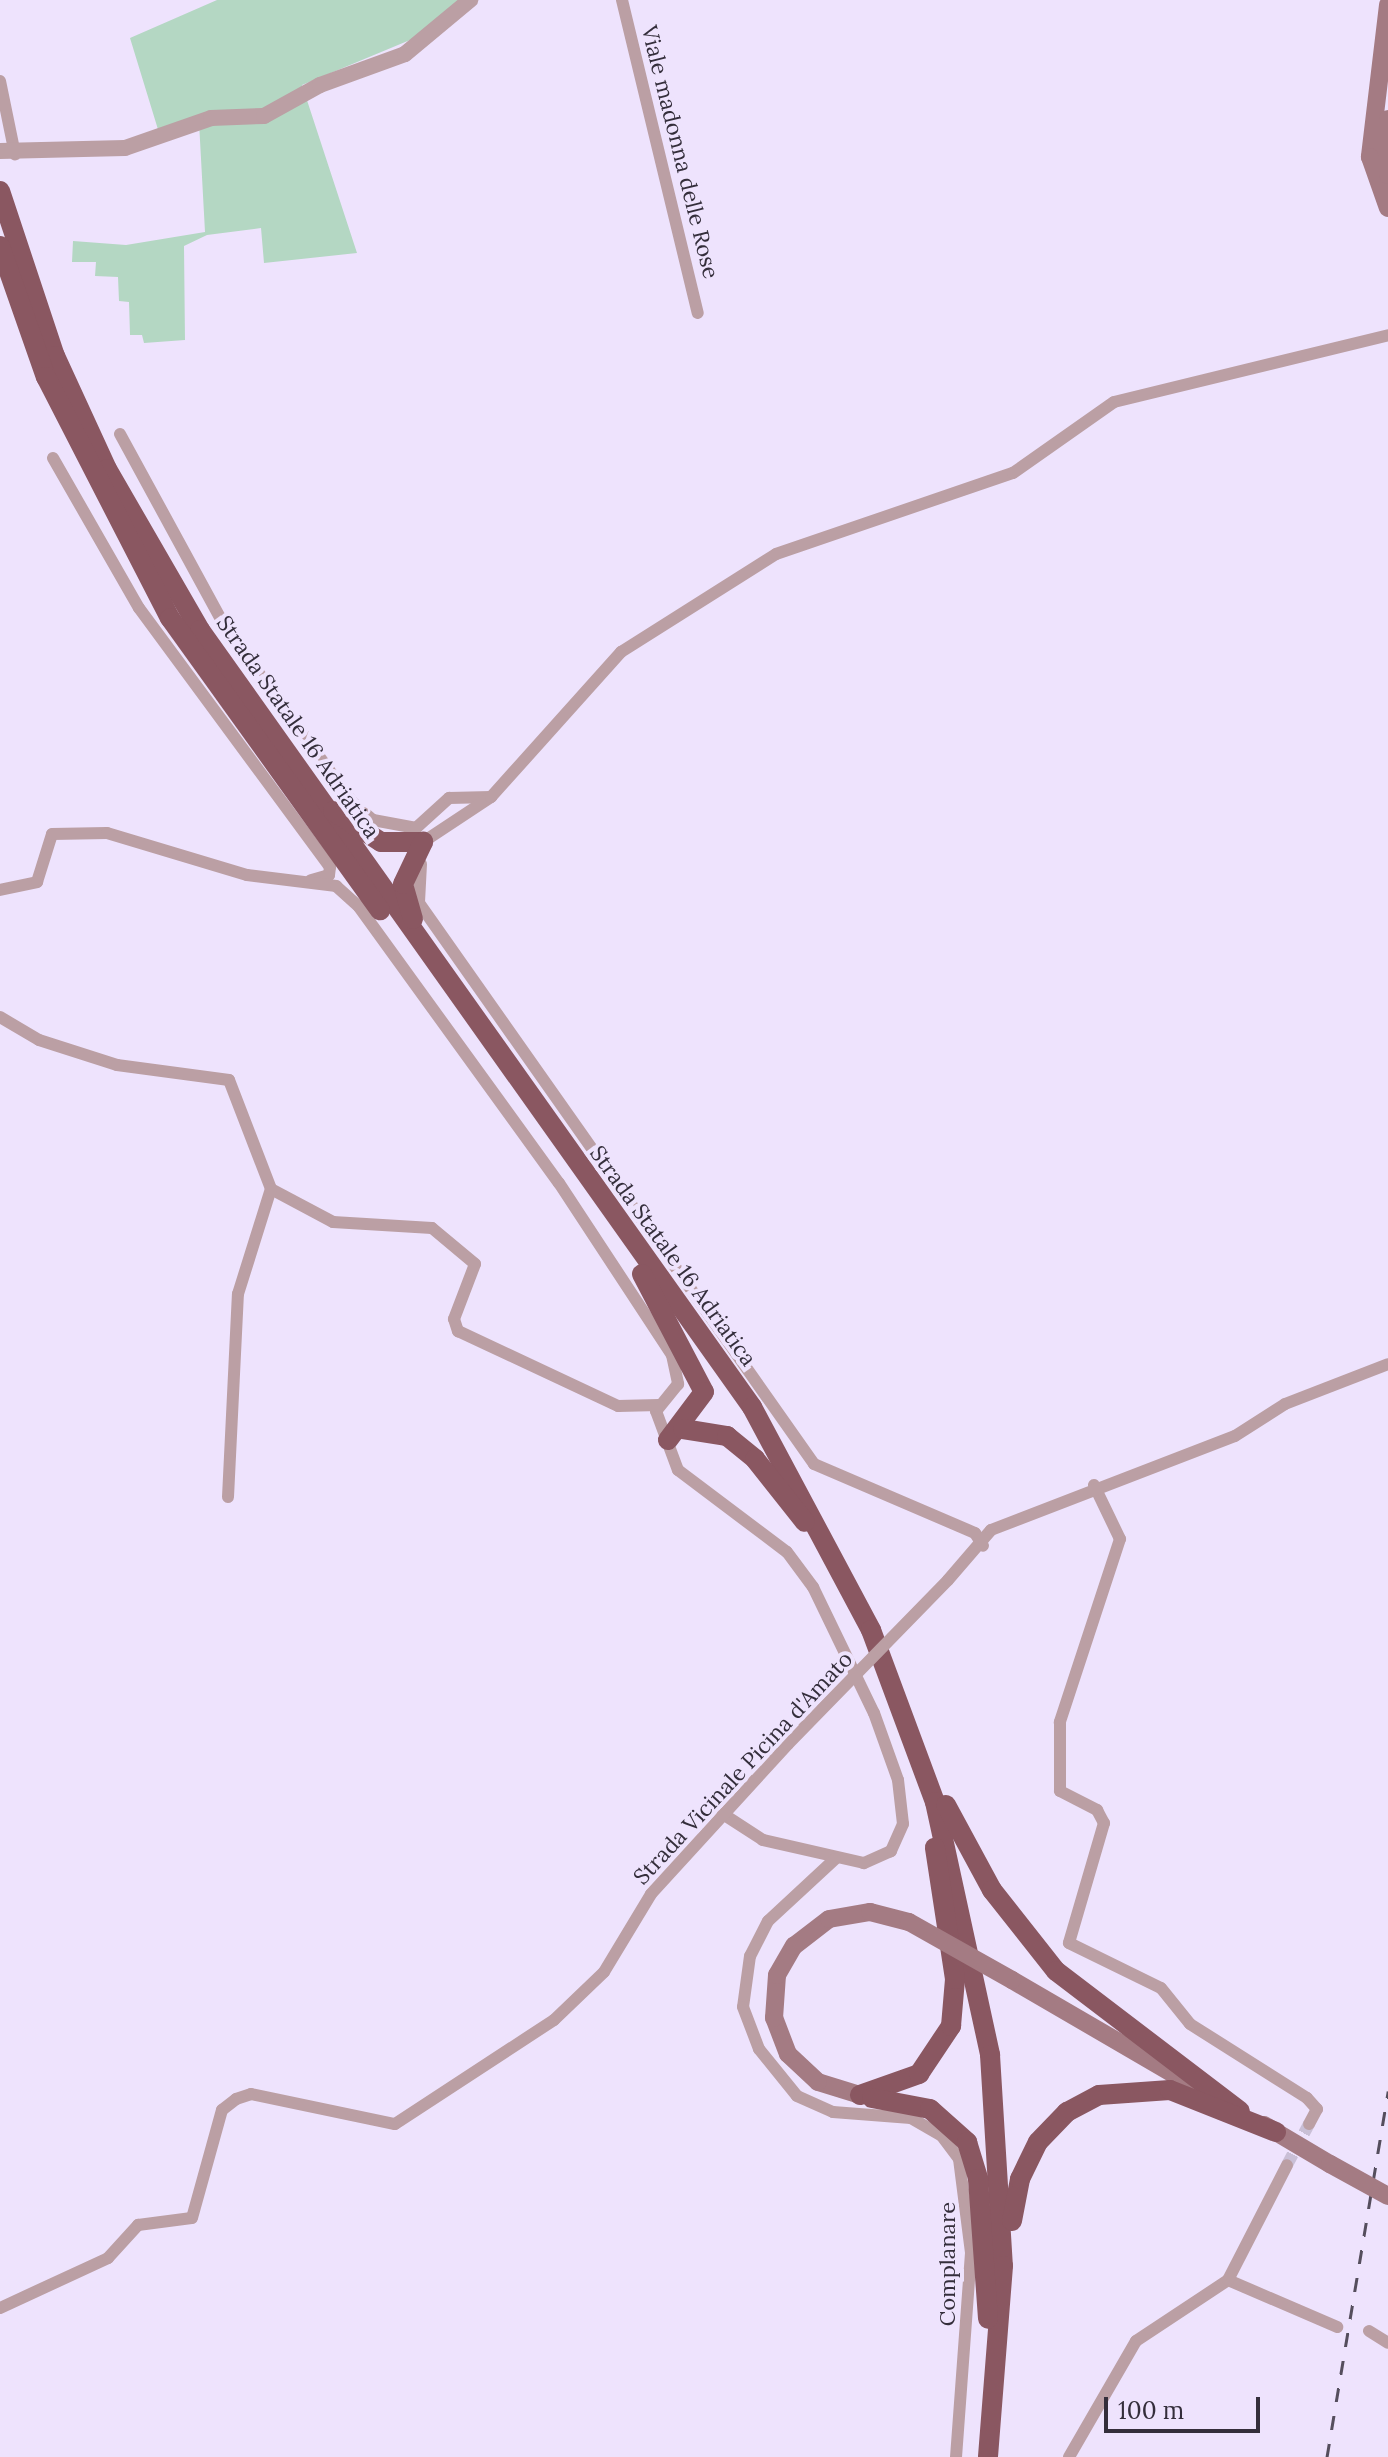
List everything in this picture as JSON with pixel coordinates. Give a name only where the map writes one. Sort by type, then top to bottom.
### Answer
[{"type":"highway","name":"Strada Statale 16 Adriatica","points":[[0,191],[55,356],[107,469],[200,630],[765,1427],[834,1551],[896,1691],[952,1863],[990,2055],[1003,2223],[999,2360],[988,2457]]},
{"type":"highway","name":"Strada Statale 16 Adriatica","points":[[0,246],[46,377],[170,618],[738,1410],[805,1522],[874,1669],[935,1848],[979,2069],[988,2319],[975,2457]]},
{"type":"highway","points":[[319,800],[381,842],[423,842],[403,884],[428,954]]},
{"type":"highway","points":[[642,1274],[703,1382],[702,1401],[675,1435]]},
{"type":"highway","points":[[675,1435],[727,1436],[755,1459],[805,1522]]},
{"type":"highway","points":[[896,1691],[958,1831],[1022,1932],[1082,1997],[1240,2111]]},
{"type":"highway","points":[[860,2095],[919,2074],[951,2026],[955,1979],[935,1848]]},
{"type":"highway","points":[[999,2360],[1018,2185],[1034,2148],[1063,2115],[1103,2093],[1152,2087],[1276,2132]]},
{"type":"highway","points":[[860,2095],[930,2109],[967,2142],[978,2179],[988,2319]]},
{"type":"main road","points":[[1388,5],[1377,156],[1388,208]]},
{"type":"main road","points":[[1388,119],[1377,156],[1388,175]]},
{"type":"main road","points":[[860,2095],[818,2082],[788,2054],[774,2018],[777,1975],[794,1946],[829,1919],[870,1912],[909,1922],[1388,2196]]},
{"type":"street","points":[[0,81],[8,153],[125,148],[211,118],[264,116],[320,85],[405,54],[470,0]]},
{"type":"street","name":"Viale madonna delle Rose","points":[[622,0],[698,313]]},
{"type":"street","points":[[423,842],[491,797],[621,652],[776,554],[1013,473],[1114,402],[1388,335]]},
{"type":"street","points":[[120,434],[224,625],[352,802],[373,820],[416,828],[449,798],[491,797]]},
{"type":"street","points":[[53,458],[139,608],[330,867],[329,875],[309,880]]},
{"type":"street","points":[[446,829],[419,868],[419,903],[814,1464],[975,1533],[983,1546]]},
{"type":"street","points":[[0,890],[37,882],[52,834],[107,833],[247,875],[309,880],[336,886],[359,907],[559,1183],[672,1355],[678,1384],[659,1405],[659,1431],[675,1435],[678,1470],[787,1552],[813,1587],[874,1713],[898,1780],[900,1841],[875,1861],[835,1859],[763,1840],[723,1814]]},
{"type":"street","points":[[0,1017],[39,1040],[117,1065],[229,1080],[271,1189],[238,1294],[228,1497]]},
{"type":"street","points":[[271,1189],[333,1222],[432,1228],[475,1264],[454,1319],[458,1331],[618,1406],[659,1405]]},
{"type":"street","name":"Strada Vicinale Picina d'Amato","points":[[0,2308],[108,2258],[138,2225],[192,2218],[222,2110],[236,2099],[251,2094],[395,2124],[554,2020],[604,1972],[651,1894],[788,1744],[983,1546],[991,1530],[1094,1485],[1235,1436],[1285,1404],[1388,1364]]},
{"type":"street","points":[[1094,1485],[1120,1539],[1060,1722],[1060,1791],[1097,1810],[1104,1823],[1069,1943],[1161,1988],[1190,2024],[1307,2098],[1317,2109],[1309,2124]]},
{"type":"street","name":"Complanare","points":[[835,1859],[768,1921],[750,1956],[743,2007],[759,2049],[797,2096],[833,2112],[911,2118],[941,2135],[959,2159],[969,2194],[971,2253],[956,2457]]},
{"type":"street","points":[[1069,2457],[1136,2341],[1228,2280],[1287,2165]]},
{"type":"street","points":[[1228,2280],[1337,2327]]},
{"type":"street","points":[[1369,2331],[1388,2343]]},
{"type":"green space","points":[[217,0],[463,0],[422,35],[302,85],[357,253],[264,263],[261,228],[207,235],[184,246],[185,340],[144,343],[142,335],[130,335],[129,302],[119,301],[118,277],[95,276],[96,262],[72,262],[73,241],[126,245],[205,232],[199,122],[160,136],[130,38]]},
{"type":"tunnel","points":[[1287,2165],[1309,2124]]},
{"type":"railway","points":[[1327,2457],[1388,2091]]}]
